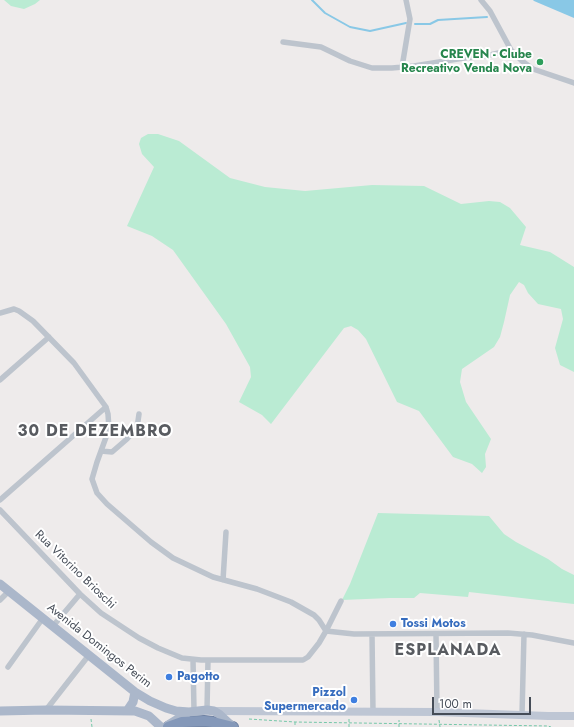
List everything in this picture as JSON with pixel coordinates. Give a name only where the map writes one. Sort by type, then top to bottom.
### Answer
[{"type":"highway","points":[[164,726],[182,722],[204,721],[233,727]]},
{"type":"main road","name":"Avenida Domingos Perim","points":[[0,584],[135,692],[150,701],[176,711],[210,710]]},
{"type":"main road","points":[[127,711],[133,702],[135,692]]},
{"type":"main road","points":[[210,710],[224,717],[233,727]]},
{"type":"main road","points":[[0,711],[127,711],[145,714],[164,726],[192,711]]},
{"type":"street","points":[[402,67],[410,19],[406,0]]},
{"type":"street","points":[[481,0],[490,11],[511,50],[522,61],[533,69],[574,83]]},
{"type":"street","points":[[283,42],[321,47],[350,61],[372,68],[402,67],[486,56],[511,50]]},
{"type":"street","points":[[0,313],[14,309],[32,321],[74,363],[106,407],[109,429],[92,479],[97,493],[137,531],[164,552],[202,573],[270,593],[305,609],[319,620],[326,631],[343,634],[524,634],[574,643]]},
{"type":"street","points":[[0,380],[49,337]]},
{"type":"street","points":[[0,500],[106,407]]},
{"type":"street","points":[[101,451],[112,452],[127,439],[137,428],[139,414]]},
{"type":"street","name":"Rua Vitorino Brioschi","points":[[0,510],[80,594],[101,612],[139,638],[171,655],[182,658],[193,660],[303,660],[314,651],[341,601]]},
{"type":"street","points":[[223,580],[226,532]]},
{"type":"street","points":[[0,600],[9,592]]},
{"type":"street","points":[[53,626],[80,594]]},
{"type":"street","points":[[8,667],[43,618]]},
{"type":"street","points":[[372,634],[373,712]]},
{"type":"street","points":[[436,634],[437,712]]},
{"type":"street","points":[[522,715],[524,634]]},
{"type":"street","points":[[46,710],[89,655]]},
{"type":"street","points":[[192,711],[193,660]]},
{"type":"street","points":[[208,660],[210,710],[437,712],[574,716]]},
{"type":"path","points":[[243,711],[243,716],[247,719],[260,720],[551,727]]},
{"type":"green space","points":[[4,0],[40,0],[24,9],[11,6]]},
{"type":"green space","points":[[148,134],[158,134],[179,141],[230,178],[265,187],[305,191],[372,185],[424,186],[461,204],[489,201],[500,202],[510,208],[526,227],[520,245],[550,252],[574,267],[574,372],[560,365],[555,348],[563,319],[561,309],[538,304],[528,293],[524,285],[519,282],[510,295],[500,337],[494,347],[462,369],[460,382],[466,402],[491,439],[485,454],[486,467],[482,473],[472,464],[453,457],[419,411],[397,402],[366,339],[358,330],[351,326],[344,328],[271,424],[262,415],[239,402],[251,377],[250,367],[226,324],[173,250],[152,236],[127,226],[154,167],[142,154],[139,144],[141,138]]},
{"type":"green space","points":[[378,513],[489,516],[504,534],[574,575],[574,604],[469,592],[468,597],[420,593],[414,598],[342,600],[350,584]]},
{"type":"water","points":[[533,0],[574,0],[574,18],[534,1]]},
{"type":"waterway","points":[[312,0],[325,13],[350,27],[370,31],[406,23]]},
{"type":"waterway","points":[[415,24],[430,24],[438,20],[487,17]]},
{"type":"place","name":"CREVEN - Clube Recreativo Venda Nova","points":[[540,62]]},
{"type":"place","name":"Tossi Motos","points":[[393,624]]},
{"type":"place","name":"Pagotto","points":[[169,677]]},
{"type":"place","name":"Pizzol Supermercado","points":[[354,700]]},
{"type":"district","name":"30 DE DEZEMBRO","points":[[95,432]]},
{"type":"district","name":"ESPLANADA","points":[[448,651]]}]
